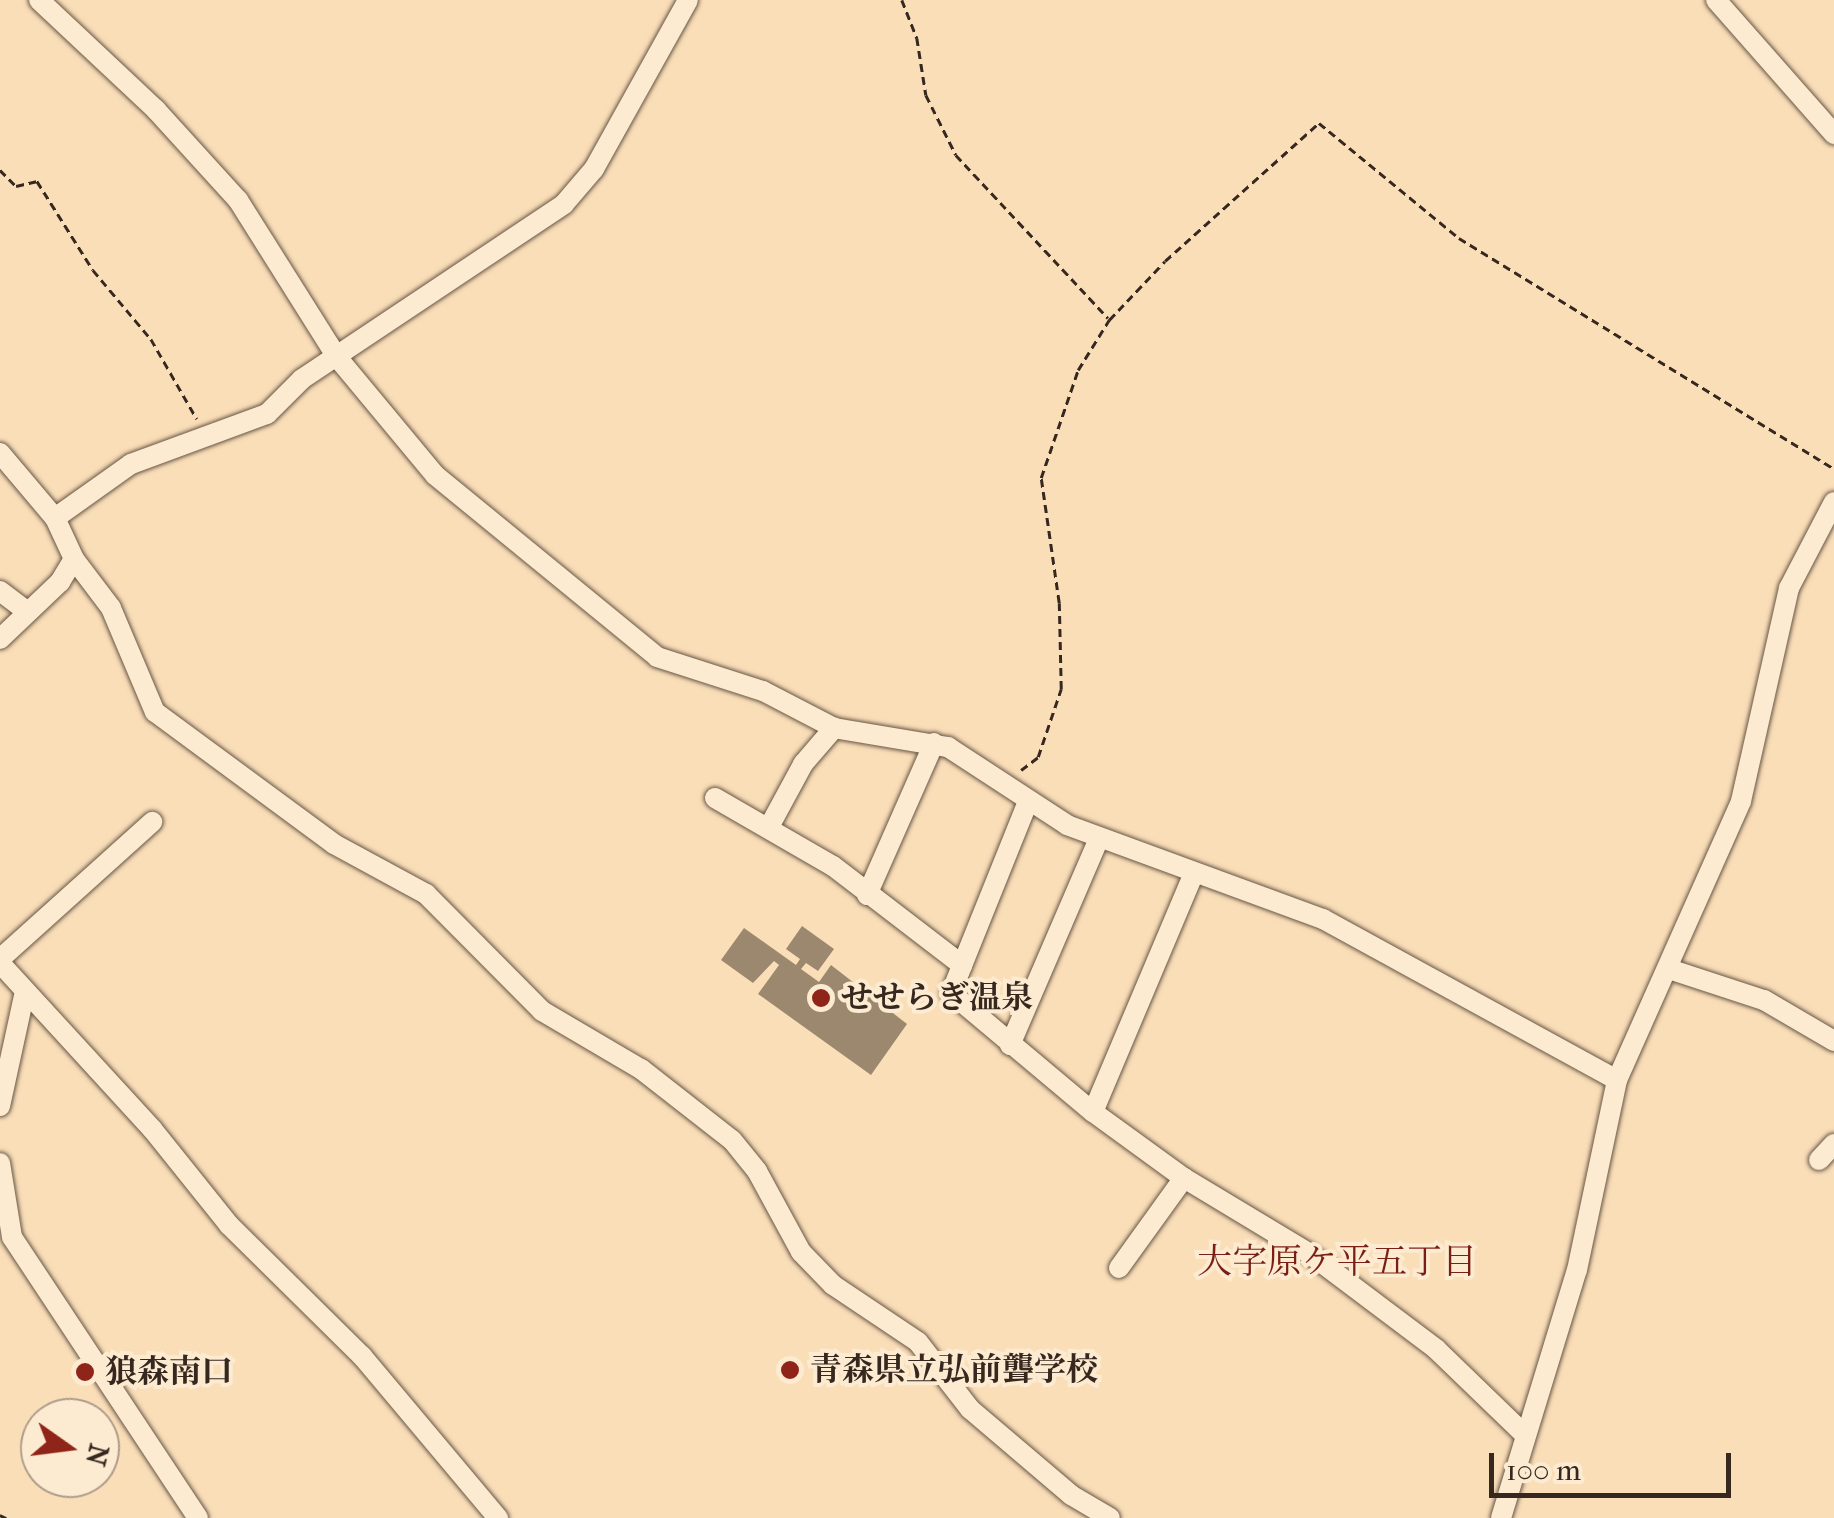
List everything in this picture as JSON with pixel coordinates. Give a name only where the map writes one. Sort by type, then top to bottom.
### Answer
[{"type":"street","points":[[40,0],[156,110],[238,200],[337,357],[434,475],[656,657],[764,692],[834,728],[934,743],[1027,804],[1099,838],[1323,919],[1617,1080]]},
{"type":"street","points":[[55,518],[131,464],[267,414],[302,379],[564,204],[594,169],[688,0]]},
{"type":"street","points":[[1716,0],[1834,134]]},
{"type":"street","points":[[0,453],[55,518],[74,559],[110,608],[155,712],[334,844],[426,894],[542,1010],[642,1069],[732,1140],[757,1170],[801,1252],[832,1285],[918,1342],[970,1409],[1071,1495],[1110,1518]]},
{"type":"street","points":[[1501,1518],[1577,1270],[1617,1080],[1672,970],[1742,801],[1790,588],[1834,502]]},
{"type":"street","points":[[0,639],[60,582],[74,559]]},
{"type":"street","points":[[0,590],[26,612]]},
{"type":"street","points":[[770,826],[803,764],[834,728]]},
{"type":"street","points":[[867,896],[934,743]]},
{"type":"street","points":[[715,798],[770,826],[962,965]]},
{"type":"street","points":[[1027,804],[951,993],[1092,1112],[1184,1178],[1310,1254],[1405,1325],[1525,1436]]},
{"type":"street","points":[[152,822],[0,961],[154,1130],[230,1225],[362,1356],[498,1518]]},
{"type":"street","points":[[1010,1045],[1099,838]]},
{"type":"street","points":[[1092,1112],[1194,874]]},
{"type":"street","points":[[1672,970],[1764,1000],[1834,1041]]},
{"type":"street","points":[[0,1106],[26,991]]},
{"type":"street","points":[[1819,1160],[1834,1144]]},
{"type":"street","points":[[0,1163],[6,1241],[198,1518]]},
{"type":"street","points":[[1119,1268],[1184,1178]]},
{"type":"path","points":[[902,0],[917,38],[926,95],[956,155],[1110,320]]},
{"type":"path","points":[[1000,787],[1038,757],[1061,689],[1059,603],[1041,478],[1056,419],[1110,320],[1318,123],[1458,238],[1834,469]]},
{"type":"path","points":[[0,170],[16,186],[37,181],[94,270],[168,364],[204,434]]},
{"type":"path","points":[[0,1515],[6,1518]]},
{"type":"building","name":"せせらぎ温泉","points":[[802,926],[834,949],[818,971],[806,963],[801,969],[819,982],[831,965],[907,1024],[871,1075],[758,994],[779,965],[774,961],[753,983],[721,960],[744,928],[796,965],[800,959],[786,949]]},
{"type":"place","name":"せせらぎ温泉","points":[[821,998]]},
{"type":"place","name":"青森県立弘前聾学校","points":[[790,1370]]},
{"type":"place","name":"狼森南口","points":[[85,1372]]},
{"type":"district","name":"大字原ケ平五丁目","points":[[1337,1262]]}]
